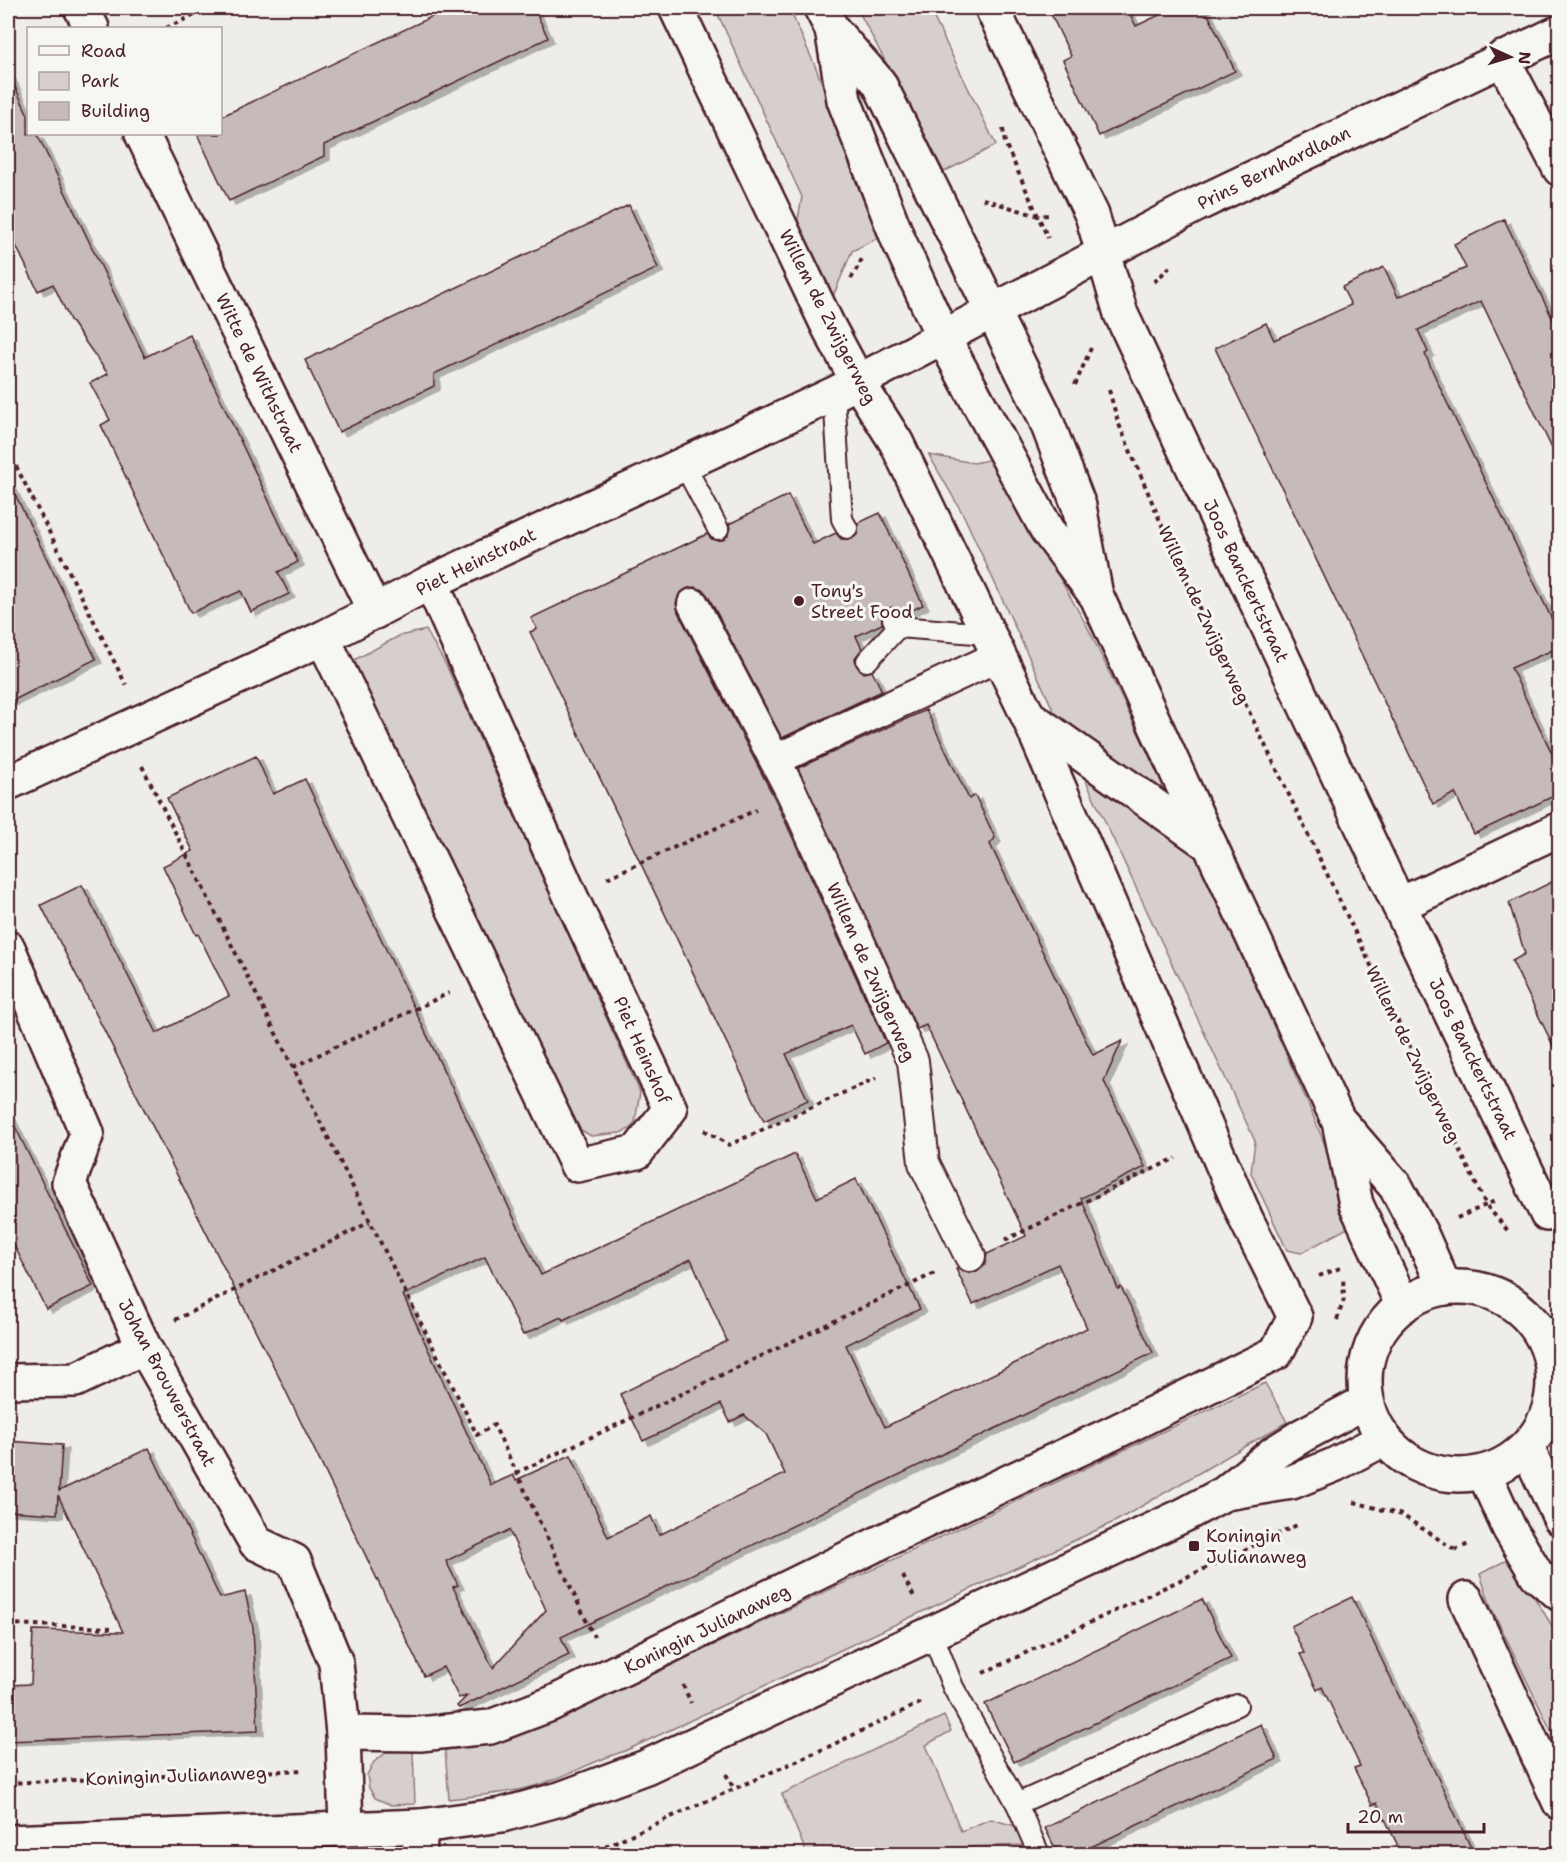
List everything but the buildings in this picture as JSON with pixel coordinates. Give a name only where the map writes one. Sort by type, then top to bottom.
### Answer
[{"type":"street","points":[[81,8],[91,27]]},
{"type":"street","name":"Willem de Zwijgerweg","points":[[676,8],[828,326],[846,388],[896,442],[1028,716],[1246,1219],[1295,1317]]},
{"type":"street","points":[[992,8],[1092,215],[1104,253]]},
{"type":"street","name":"Willem de Zwijgerweg","points":[[826,18],[879,83],[1044,415],[1079,506],[1096,597]]},
{"type":"street","name":"Willem de Zwijgerweg","points":[[826,18],[844,100],[898,239],[943,337],[1047,531],[1096,597],[1340,1122],[1356,1204],[1403,1306]]},
{"type":"street","name":"Prins Bernhardlaan","points":[[943,337],[1198,204],[1560,32]]},
{"type":"street","points":[[1502,58],[1560,169]]},
{"type":"street","name":"Witte de Withstraat","points":[[142,135],[375,612]]},
{"type":"street","name":"Joos Banckertstraat","points":[[1104,253],[1121,314],[1547,1214]]},
{"type":"street","name":"Piet Heinstraat","points":[[8,783],[323,638],[431,582],[846,388],[943,337]]},
{"type":"street","name":"Piet Heinshof","points":[[323,638],[578,1165],[637,1152],[670,1109],[570,896],[431,582]]},
{"type":"street","name":"Willem de Zwijgerweg","points":[[693,604],[792,793],[913,1061],[924,1162],[970,1256]]},
{"type":"street","points":[[775,760],[994,645]]},
{"type":"street","name":"Willem de Zwijgerweg","points":[[1028,716],[1210,845]]},
{"type":"street","points":[[1399,905],[1560,829]]},
{"type":"street","name":"Johan Brouwerstraat","points":[[8,948],[87,1133],[69,1183],[142,1342],[255,1543],[294,1561],[336,1663],[343,1733]]},
{"type":"street","name":"Willem de Zwijgerweg","points":[[1340,1122],[1396,1186],[1445,1288]]},
{"type":"street","points":[[1468,1287],[1502,1296],[1552,1336],[1551,1360],[1554,1381],[1551,1404],[1543,1425],[1527,1448],[1501,1466],[1484,1473],[1464,1476],[1427,1471],[1398,1454],[1384,1439],[1374,1422],[1367,1401],[1365,1377],[1370,1351],[1381,1328],[1403,1306],[1420,1294],[1445,1288],[1468,1287]]},
{"type":"street","name":"Koningin Julianaweg","points":[[343,1733],[420,1734],[490,1727],[551,1704],[885,1540],[1276,1353],[1295,1317]]},
{"type":"street","points":[[8,1381],[75,1380],[142,1342]]},
{"type":"street","points":[[8,1842],[346,1829],[420,1840],[560,1799],[635,1771],[1184,1515],[1225,1493],[1274,1454],[1315,1428],[1367,1401]]},
{"type":"street","points":[[1225,1493],[1292,1482],[1334,1465],[1384,1439]]},
{"type":"street","points":[[1527,1448],[1560,1518]]},
{"type":"street","points":[[1484,1473],[1509,1528],[1537,1575],[1560,1594]]},
{"type":"street","points":[[1466,1599],[1560,1803]]},
{"type":"street","points":[[343,1733],[346,1829]]},
{"type":"lane","points":[[846,388],[842,519],[847,528]]},
{"type":"lane","points":[[684,464],[718,529]]},
{"type":"lane","points":[[867,661],[895,623],[994,645]]},
{"type":"lane","points":[[932,1633],[953,1688],[1017,1804],[1039,1854]]},
{"type":"lane","points":[[1017,1804],[1237,1705]]},
{"type":"path","points":[[168,27],[210,8]]},
{"type":"path","points":[[1001,120],[1005,143],[1064,274]]},
{"type":"path","points":[[1095,341],[1098,351]]},
{"type":"path","name":"Willem de Zwijgerweg","points":[[1106,381],[1118,422],[1181,570],[1486,1205]]},
{"type":"path","points":[[8,450],[292,1067],[477,1435],[494,1425],[612,1675]]},
{"type":"path","points":[[570,896],[792,793]]},
{"type":"path","points":[[292,1067],[487,975]]},
{"type":"path","points":[[670,1109],[729,1145],[913,1061]]},
{"type":"path","points":[[516,1473],[1213,1140]]},
{"type":"path","points":[[142,1342],[370,1222]]},
{"type":"path","points":[[1349,1500],[1402,1515],[1455,1550]]},
{"type":"path","points":[[885,1540],[932,1633]]},
{"type":"path","points":[[8,1624],[111,1628]]},
{"type":"path","name":"Koningin Julianaweg","points":[[8,1783],[344,1769]]},
{"type":"green space","points":[[715,8],[789,8],[816,68],[880,237],[852,251],[831,301],[797,225],[802,197]]},
{"type":"green space","points":[[857,8],[929,8],[996,145],[944,172]]},
{"type":"green space","points":[[929,455],[974,463],[992,459],[1088,628],[1204,870],[1307,1101],[1357,1223],[1301,1253],[1287,1250],[1251,1173],[1255,1141],[964,516]]},
{"type":"green space","points":[[426,630],[447,667],[640,1092],[635,1122],[630,1129],[620,1133],[591,1136],[565,1120],[347,671],[354,660],[399,636]]},
{"type":"green space","points":[[1265,1383],[1287,1422],[1116,1521],[625,1751],[536,1786],[449,1799],[445,1750],[461,1748],[547,1724]]},
{"type":"green space","points":[[1510,1558],[1559,1637],[1559,1747],[1491,1607],[1480,1574]]},
{"type":"green space","points":[[944,1716],[951,1731],[926,1745],[961,1831],[991,1819],[1019,1827],[1025,1845],[806,1852],[782,1794]]},
{"type":"green space","points":[[413,1750],[415,1804],[391,1805],[375,1798],[369,1788],[367,1775],[374,1762],[387,1752]]},
{"type":"place","name":"Tony's Street Food","points":[[799,601]]},
{"type":"place","name":"Koningin Julianaweg","points":[[1194,1546]]}]
